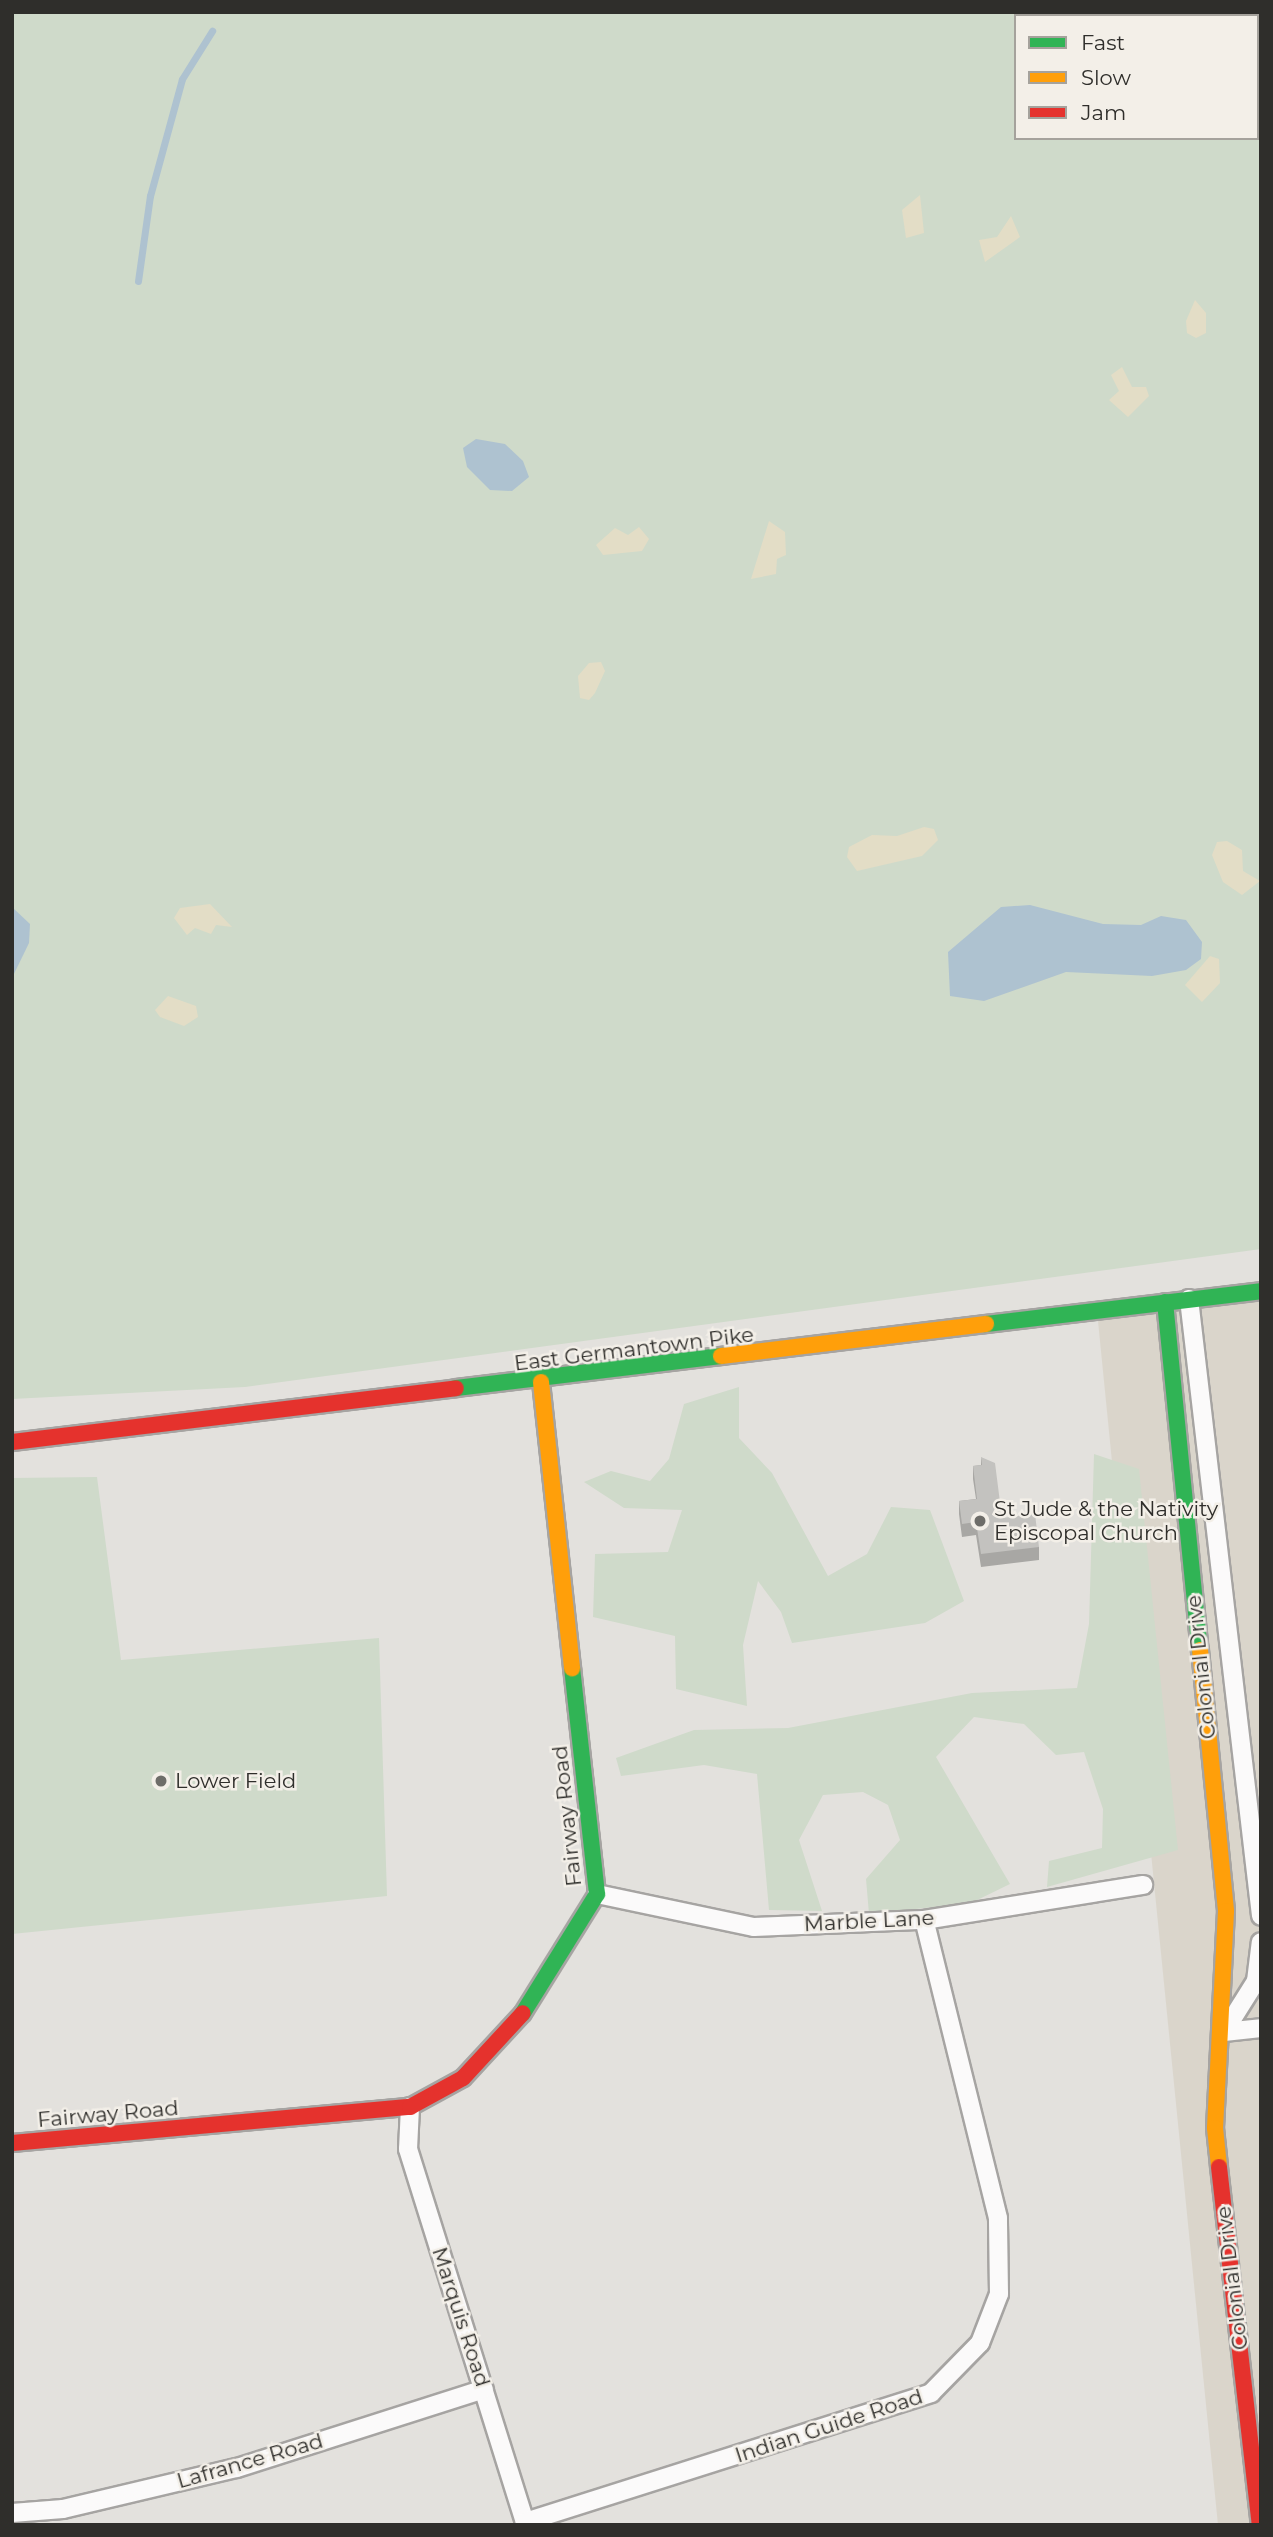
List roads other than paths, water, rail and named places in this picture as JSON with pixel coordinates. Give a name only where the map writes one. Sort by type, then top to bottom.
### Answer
[{"type":"street","name":"East Germantown Pike","points":[[12,1442],[541,1382],[1261,1291]]},
{"type":"street","name":"Colonial Drive","points":[[1189,1299],[1261,1916]]},
{"type":"street","name":"Colonial Drive","points":[[1165,1302],[1226,1911],[1224,2032],[1214,2129],[1260,2525]]},
{"type":"street","name":"Fairway Road","points":[[12,2143],[411,2107],[463,2078],[497,2047],[567,1952],[597,1894],[541,1382]]},
{"type":"street","name":"Marble Lane","points":[[597,1894],[754,1927],[924,1920],[1143,1885]]},
{"type":"street","name":"Indian Guide Road","points":[[526,2523],[930,2393],[980,2343],[999,2294],[998,2218],[924,1920]]},
{"type":"street","name":"Colonial Drive","points":[[1224,2032],[1256,1981],[1261,1942]]},
{"type":"street","points":[[1224,2032],[1261,2028]]},
{"type":"street","name":"Marquis Road","points":[[411,2107],[408,2149],[526,2523]]},
{"type":"street","name":"Lafrance Road","points":[[12,2513],[63,2509],[237,2468],[484,2389]]},
{"type":"water","points":[[476,439],[505,444],[523,461],[529,477],[512,491],[490,490],[467,467],[463,448]]},
{"type":"water","points":[[1030,905],[1103,924],[1141,925],[1161,916],[1186,920],[1202,942],[1201,959],[1186,970],[1152,976],[1066,972],[984,1001],[950,996],[948,952],[1001,907]]},
{"type":"water","points":[[12,907],[30,924],[29,943],[12,978]]},
{"type":"waterway","points":[[138,281],[150,196],[182,79],[212,31]]},
{"type":"place","name":"St Jude & the Nativity Episcopal Church","points":[[980,1521]]},
{"type":"place","name":"Lower Field","points":[[161,1781]]}]
